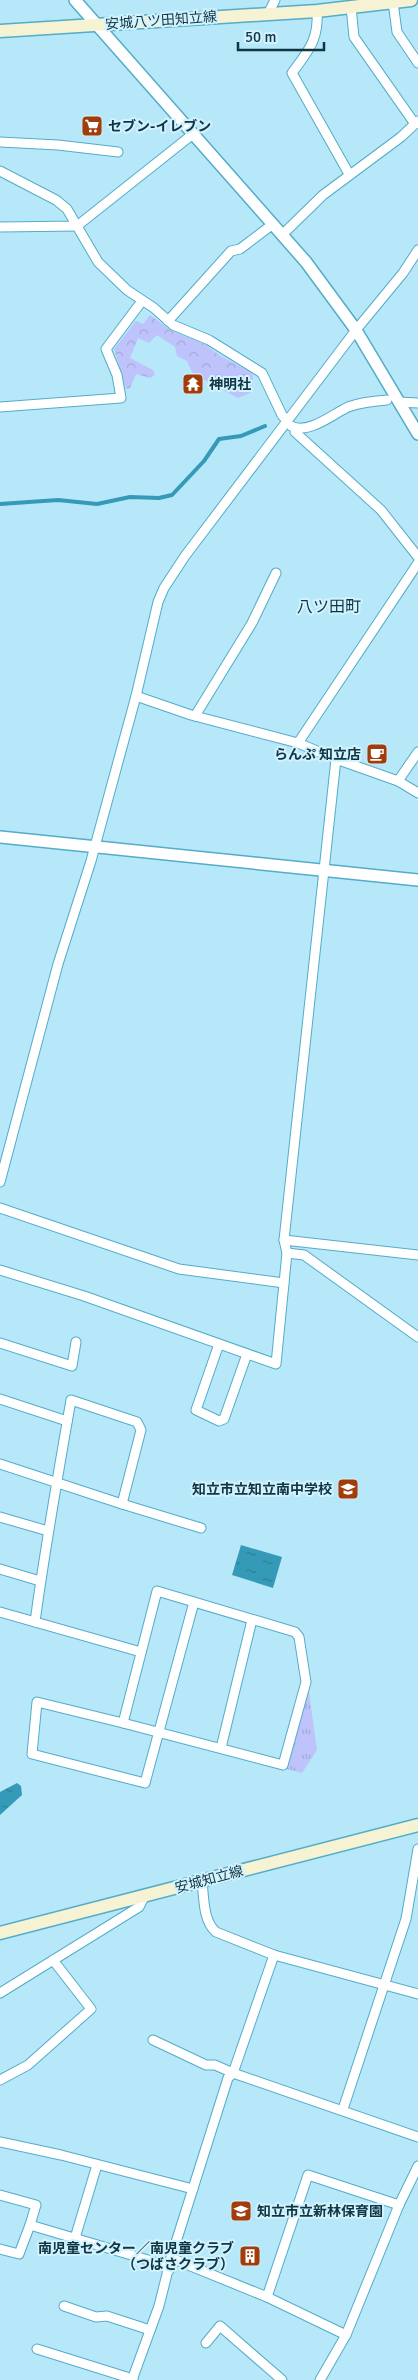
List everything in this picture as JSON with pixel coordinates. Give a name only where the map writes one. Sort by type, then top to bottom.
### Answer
[{"type":"main road","name":"安城八ツ田知立線","points":[[0,31],[316,11],[358,4],[411,0]]},
{"type":"main road","name":"安城知立線","points":[[0,1932],[418,1825]]},
{"type":"street","points":[[75,0],[283,234],[356,330],[392,401],[418,434]]},
{"type":"street","points":[[268,14],[275,0]]},
{"type":"street","points":[[393,2],[397,32],[418,63]]},
{"type":"street","points":[[283,234],[322,195],[401,137],[417,122],[354,37],[358,4]]},
{"type":"street","points":[[316,11],[318,24],[314,40],[292,73],[349,174]]},
{"type":"street","points":[[0,227],[78,226],[193,134]]},
{"type":"street","points":[[0,142],[58,145],[118,152]]},
{"type":"street","points":[[0,171],[56,200],[67,210],[98,262],[127,290],[168,321],[209,340],[262,373],[282,415],[287,422],[296,428],[313,425],[349,407],[392,401],[418,403]]},
{"type":"street","points":[[168,321],[231,251],[240,248],[273,224]]},
{"type":"street","points":[[0,1182],[58,964],[94,847],[136,696],[156,611],[164,588],[185,556],[356,330],[403,273],[418,250]]},
{"type":"street","points":[[0,407],[121,398],[117,374],[106,349],[142,301]]},
{"type":"street","points":[[296,428],[295,432],[380,510],[418,557]]},
{"type":"street","points":[[298,743],[418,563]]},
{"type":"street","points":[[195,716],[252,623],[276,573]]},
{"type":"street","points":[[136,696],[195,716],[298,743],[398,781],[418,793]]},
{"type":"street","points":[[398,781],[418,752]]},
{"type":"street","points":[[0,1270],[84,1296],[276,1364],[287,1253],[284,1240],[322,870],[336,759]]},
{"type":"street","points":[[0,837],[418,880]]},
{"type":"street","points":[[0,1208],[179,1269],[284,1283]]},
{"type":"street","points":[[284,1240],[418,1255]]},
{"type":"street","points":[[287,1253],[304,1255],[418,1337]]},
{"type":"street","points":[[0,1343],[72,1366],[76,1342]]},
{"type":"street","points":[[219,1344],[196,1410],[219,1421],[224,1419],[247,1354]]},
{"type":"street","points":[[0,1399],[67,1421]]},
{"type":"street","points":[[35,1622],[48,1531],[71,1400],[137,1422],[141,1430],[122,1504]]},
{"type":"street","points":[[0,1464],[201,1528]]},
{"type":"street","points":[[0,1517],[48,1531]]},
{"type":"street","points":[[0,1569],[40,1581]]},
{"type":"street","points":[[123,1723],[157,1591],[295,1632],[299,1636],[306,1682],[284,1765],[221,1748],[160,1733],[123,1723],[37,1702],[32,1754],[144,1783],[160,1733],[194,1602]]},
{"type":"street","points":[[0,1612],[141,1652]]},
{"type":"street","points":[[221,1748],[252,1620]]},
{"type":"street","points":[[343,2109],[382,1984],[406,1919],[418,1849]]},
{"type":"street","points":[[202,1881],[209,1927],[227,1938],[274,1955],[418,1994]]},
{"type":"street","points":[[0,1993],[139,1907],[145,1896]]},
{"type":"street","points":[[37,2349],[133,2380],[170,2269],[171,2258],[228,2078],[233,2073],[274,1955]]},
{"type":"street","points":[[0,2080],[28,2065],[91,2009],[53,1960]]},
{"type":"street","points":[[153,2040],[206,2065],[215,2065],[233,2073],[343,2109],[418,2137]]},
{"type":"street","points":[[0,2142],[193,2189]]},
{"type":"street","points":[[75,2238],[97,2165]]},
{"type":"street","points":[[320,2380],[346,2335],[399,2205],[418,2166]]},
{"type":"street","points":[[267,2297],[308,2175],[399,2205]]},
{"type":"street","points":[[0,2195],[36,2205],[19,2254],[0,2249]]},
{"type":"street","points":[[30,2225],[148,2260],[170,2269]]},
{"type":"street","points":[[171,2258],[267,2297],[346,2335]]},
{"type":"street","points":[[64,2306],[96,2317],[107,2316],[150,2330]]},
{"type":"street","points":[[206,2343],[220,2326],[282,2380]]},
{"type":"green space","points":[[150,315],[170,330],[206,345],[219,355],[252,373],[250,393],[238,398],[193,374],[187,361],[177,356],[175,347],[157,335],[149,343],[138,338],[130,358],[153,370],[155,375],[150,378],[136,374],[130,388],[126,389],[114,349],[136,321],[143,324]]},
{"type":"green space","points":[[308,1685],[317,1750],[302,1773],[287,1769]]},
{"type":"water","points":[[241,1545],[282,1557],[273,1588],[232,1575]]},
{"type":"water","points":[[17,1783],[21,1786],[22,1795],[0,1815],[0,1792]]},
{"type":"waterway","points":[[0,504],[58,500],[97,504],[130,497],[159,498],[172,495],[204,461],[219,439],[241,436],[265,426]]},
{"type":"place","name":"セブン-イレブン","points":[[92,126]]},
{"type":"place","name":"神明社","points":[[193,384]]},
{"type":"place","name":"らんぷ 知立店","points":[[377,754]]},
{"type":"place","name":"知立市立知立南中学校","points":[[348,1489]]},
{"type":"place","name":"知立市立新林保育園","points":[[241,2211]]},
{"type":"place","name":"南児童センター／南児童クラブ （つばさクラブ）","points":[[250,2256]]},
{"type":"district","name":"八ツ田町","points":[[329,606]]}]
